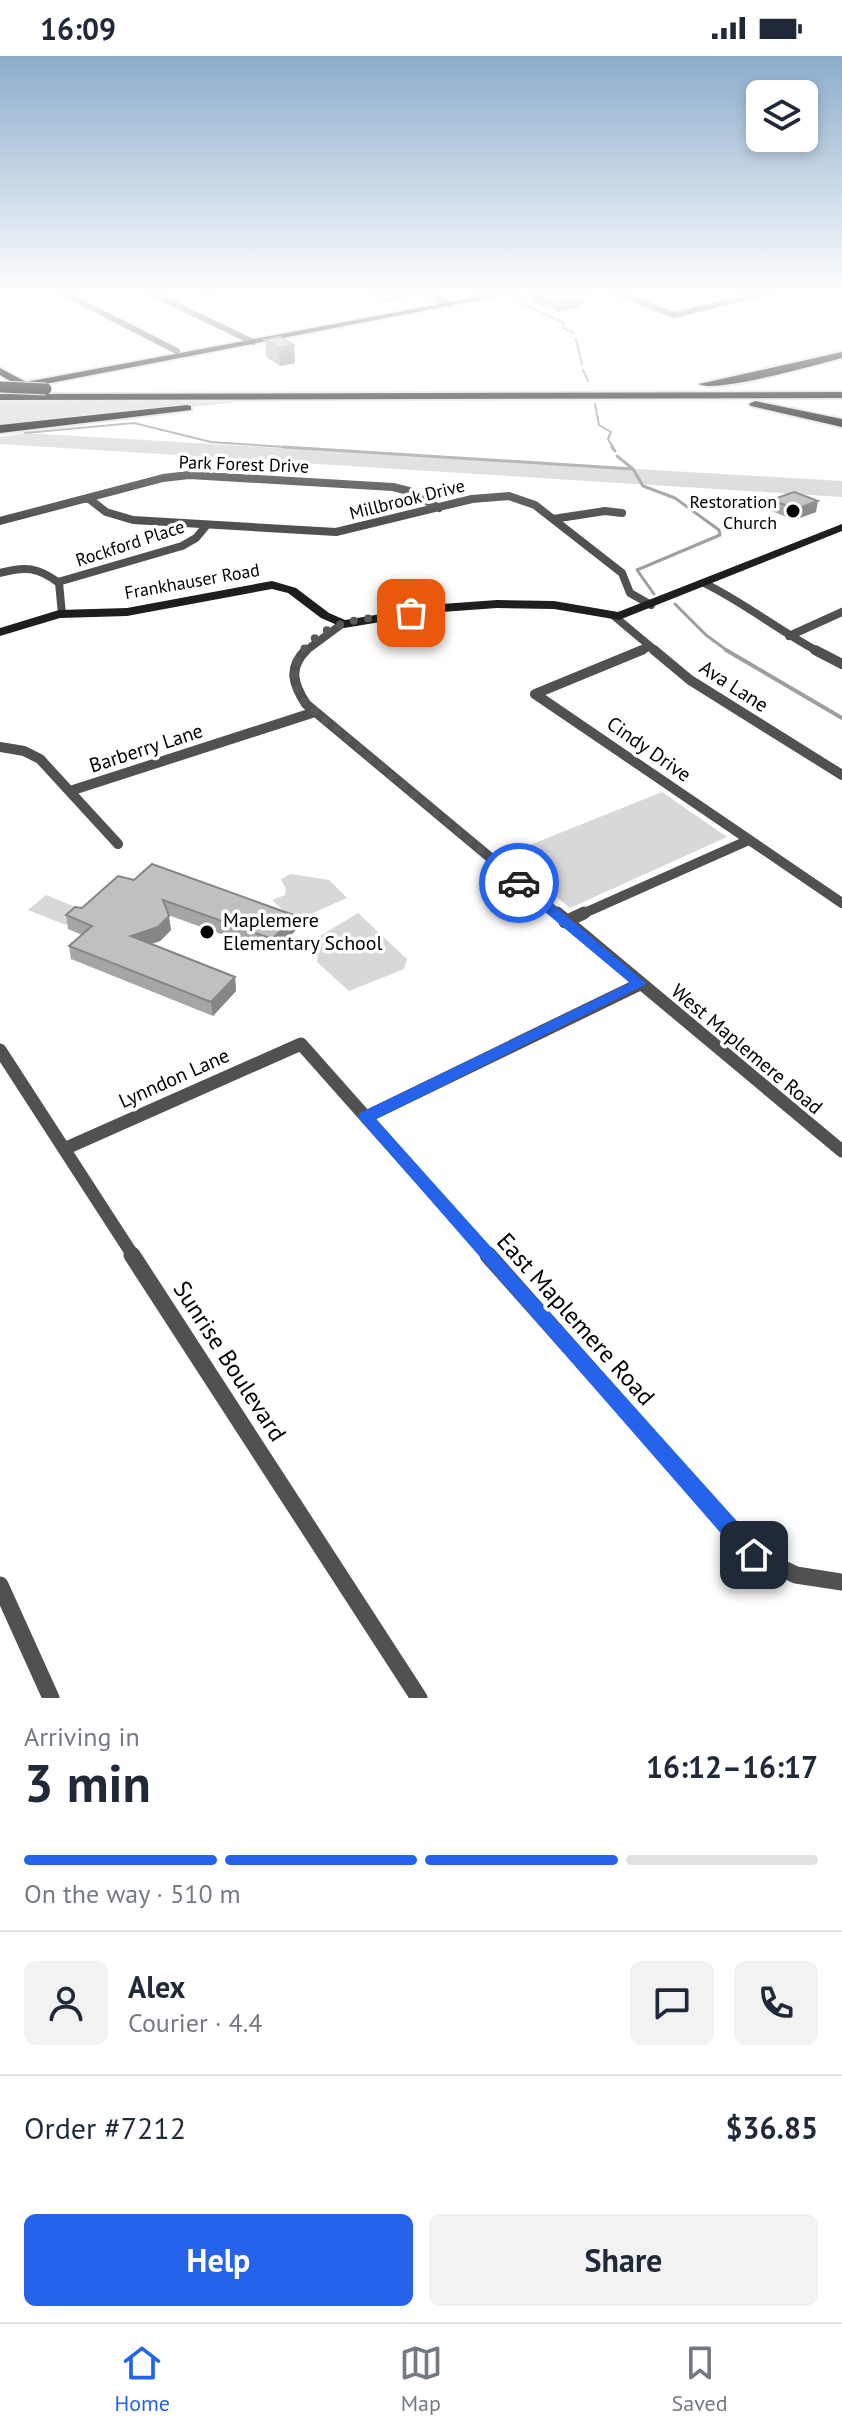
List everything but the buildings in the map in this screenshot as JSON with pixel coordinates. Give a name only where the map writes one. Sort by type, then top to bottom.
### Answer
[{"type":"highway","points":[[665,386],[732,381],[789,368]]},
{"type":"highway","points":[[0,387],[842,387]]},
{"type":"highway","points":[[0,397],[22,388],[423,397],[842,395]]},
{"type":"highway","points":[[651,396],[745,402],[842,423]]},
{"type":"highway","points":[[0,429],[243,403],[423,397]]},
{"type":"main road","points":[[22,388],[107,368]]},
{"type":"main road","points":[[0,387],[22,388],[119,368]]},
{"type":"main road","points":[[0,371],[22,388]]},
{"type":"street","name":"Park Forest Drive","points":[[0,521],[163,478],[212,475],[393,487],[416,494],[439,508]]},
{"type":"street","name":"Millbrook Drive","points":[[88,498],[106,512],[122,518],[206,526],[336,532],[483,496],[509,496],[529,502],[553,519],[622,573],[630,593],[651,605]]},
{"type":"street","points":[[553,519],[605,511],[622,513]]},
{"type":"street","name":"Rockford Place","points":[[58,582],[182,546],[196,538],[206,526]]},
{"type":"street","points":[[342,624],[451,607],[497,604],[554,605],[614,616],[651,605],[842,527]]},
{"type":"street","points":[[0,573],[35,567],[58,582],[62,614]]},
{"type":"street","points":[[704,583],[754,609],[789,636],[842,664]]},
{"type":"street","name":"Frankhauser Road","points":[[0,632],[62,614],[127,612],[276,585],[291,588],[342,624]]},
{"type":"street","points":[[789,636],[842,612]]},
{"type":"street","name":"Ava Lane","points":[[614,616],[708,692],[842,775]]},
{"type":"street","name":"West Maplemere Road","points":[[342,624],[309,645],[293,668],[292,677],[299,695],[315,712],[842,1151]]},
{"type":"street","name":"Cindy Drive","points":[[649,647],[535,694],[842,903]]},
{"type":"street","name":"Barberry Lane","points":[[0,747],[24,751],[40,759],[70,791],[315,712]]},
{"type":"street","points":[[70,791],[118,844]]},
{"type":"street","points":[[565,922],[749,840]]},
{"type":"street","points":[[366,1117],[640,984]]},
{"type":"street","name":"East Maplemere Road","points":[[301,1044],[754,1555],[796,1575],[842,1582]]},
{"type":"street","name":"Lynndon Lane","points":[[64,1149],[301,1044]]},
{"type":"street","name":"Sunrise Boulevard","points":[[0,1050],[419,1698]]},
{"type":"street","points":[[0,1585],[51,1698]]},
{"type":"shaded area","points":[[0,400],[239,402],[0,427]]},
{"type":"shaded area","points":[[25,433],[842,481],[842,497],[0,444],[0,437]]},
{"type":"shaded area","points":[[662,792],[727,837],[570,908],[505,855]]},
{"type":"shaded area","points":[[291,874],[329,880],[347,898],[295,921],[272,900],[285,895],[281,879]]},
{"type":"shaded area","points":[[46,895],[83,910],[66,925],[28,910]]},
{"type":"shaded area","points":[[358,913],[407,959],[404,969],[349,991],[317,962],[320,936]]},
{"type":"waterway","points":[[583,370],[588,381]]},
{"type":"waterway","points":[[595,404],[599,425],[611,432],[608,439],[614,449]]},
{"type":"waterway","points":[[25,433],[134,423],[211,442],[304,448]]},
{"type":"waterway","points":[[284,447],[304,448]]},
{"type":"waterway","points":[[612,447],[615,451]]},
{"type":"waterway","points":[[304,448],[633,469]]},
{"type":"waterway","points":[[304,448],[315,449]]},
{"type":"waterway","points":[[617,456],[633,469]]},
{"type":"waterway","points":[[633,469],[643,486],[675,498],[719,530],[720,535],[637,570],[654,594]]},
{"type":"waterway","points":[[675,604],[706,635],[727,651]]},
{"type":"waterway","points":[[727,651],[842,718]]},
{"type":"way so far","points":[[411,613],[342,624],[318,638],[303,651],[293,668],[294,687],[306,704],[519,883]]},
{"type":"place","name":"Restoration Church","points":[[793,511]]},
{"type":"place","name":"Maplemere Elementary School","points":[[207,932]]},
{"type":"route","points":[[519,883],[640,984],[366,1117],[754,1555]]}]
